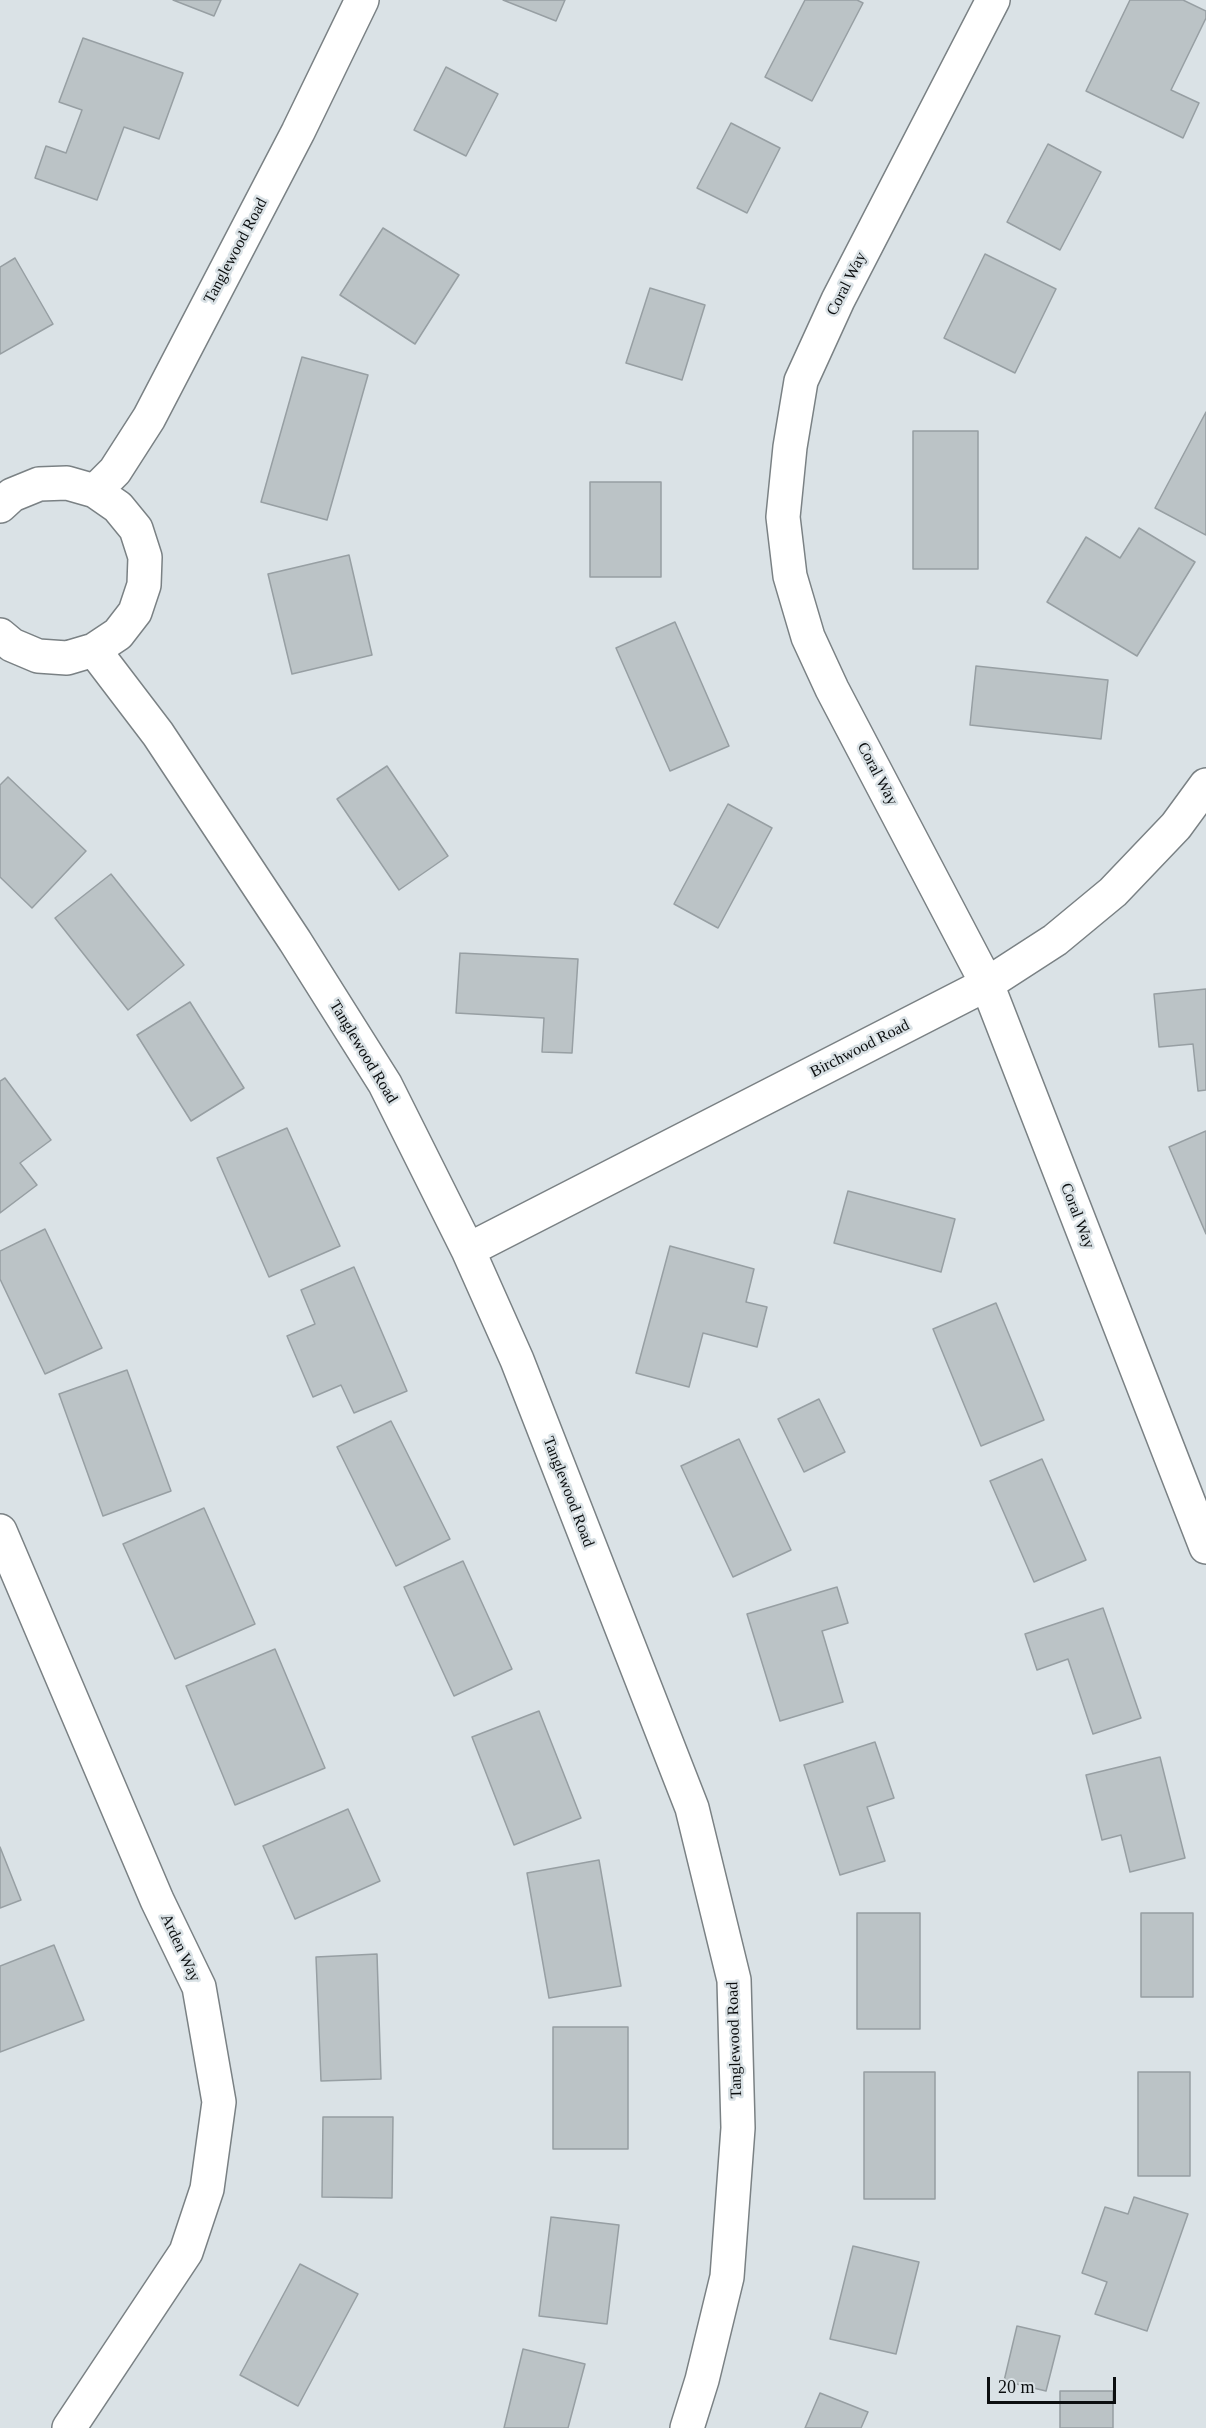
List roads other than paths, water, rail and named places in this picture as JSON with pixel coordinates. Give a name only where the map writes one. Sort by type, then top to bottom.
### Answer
[{"type":"street","name":"Tanglewood Road","points":[[95,491],[115,471],[149,418],[298,132],[362,0]]},
{"type":"street","name":"Coral Way","points":[[993,0],[838,300],[801,381],[783,517],[790,576],[808,636],[832,689],[987,984],[1206,1547]]},
{"type":"street","points":[[0,506],[12,495],[39,484],[68,483],[95,491],[124,514],[136,530],[145,556],[144,585],[135,612],[118,634],[94,650],[67,658],[38,656],[12,645],[0,635]]},
{"type":"street","name":"Tanglewood Road","points":[[94,650],[158,734],[295,941],[385,1084],[468,1250],[517,1360],[692,1808],[734,1980],[738,2128],[727,2277],[702,2380],[687,2428]]},
{"type":"street","name":"Birchwood Road","points":[[468,1250],[987,984],[1055,940],[1113,892],[1176,826],[1206,785]]},
{"type":"street","name":"Arden Way","points":[[0,1531],[157,1900],[199,1988],[219,2102],[207,2189],[186,2252],[69,2428]]}]
